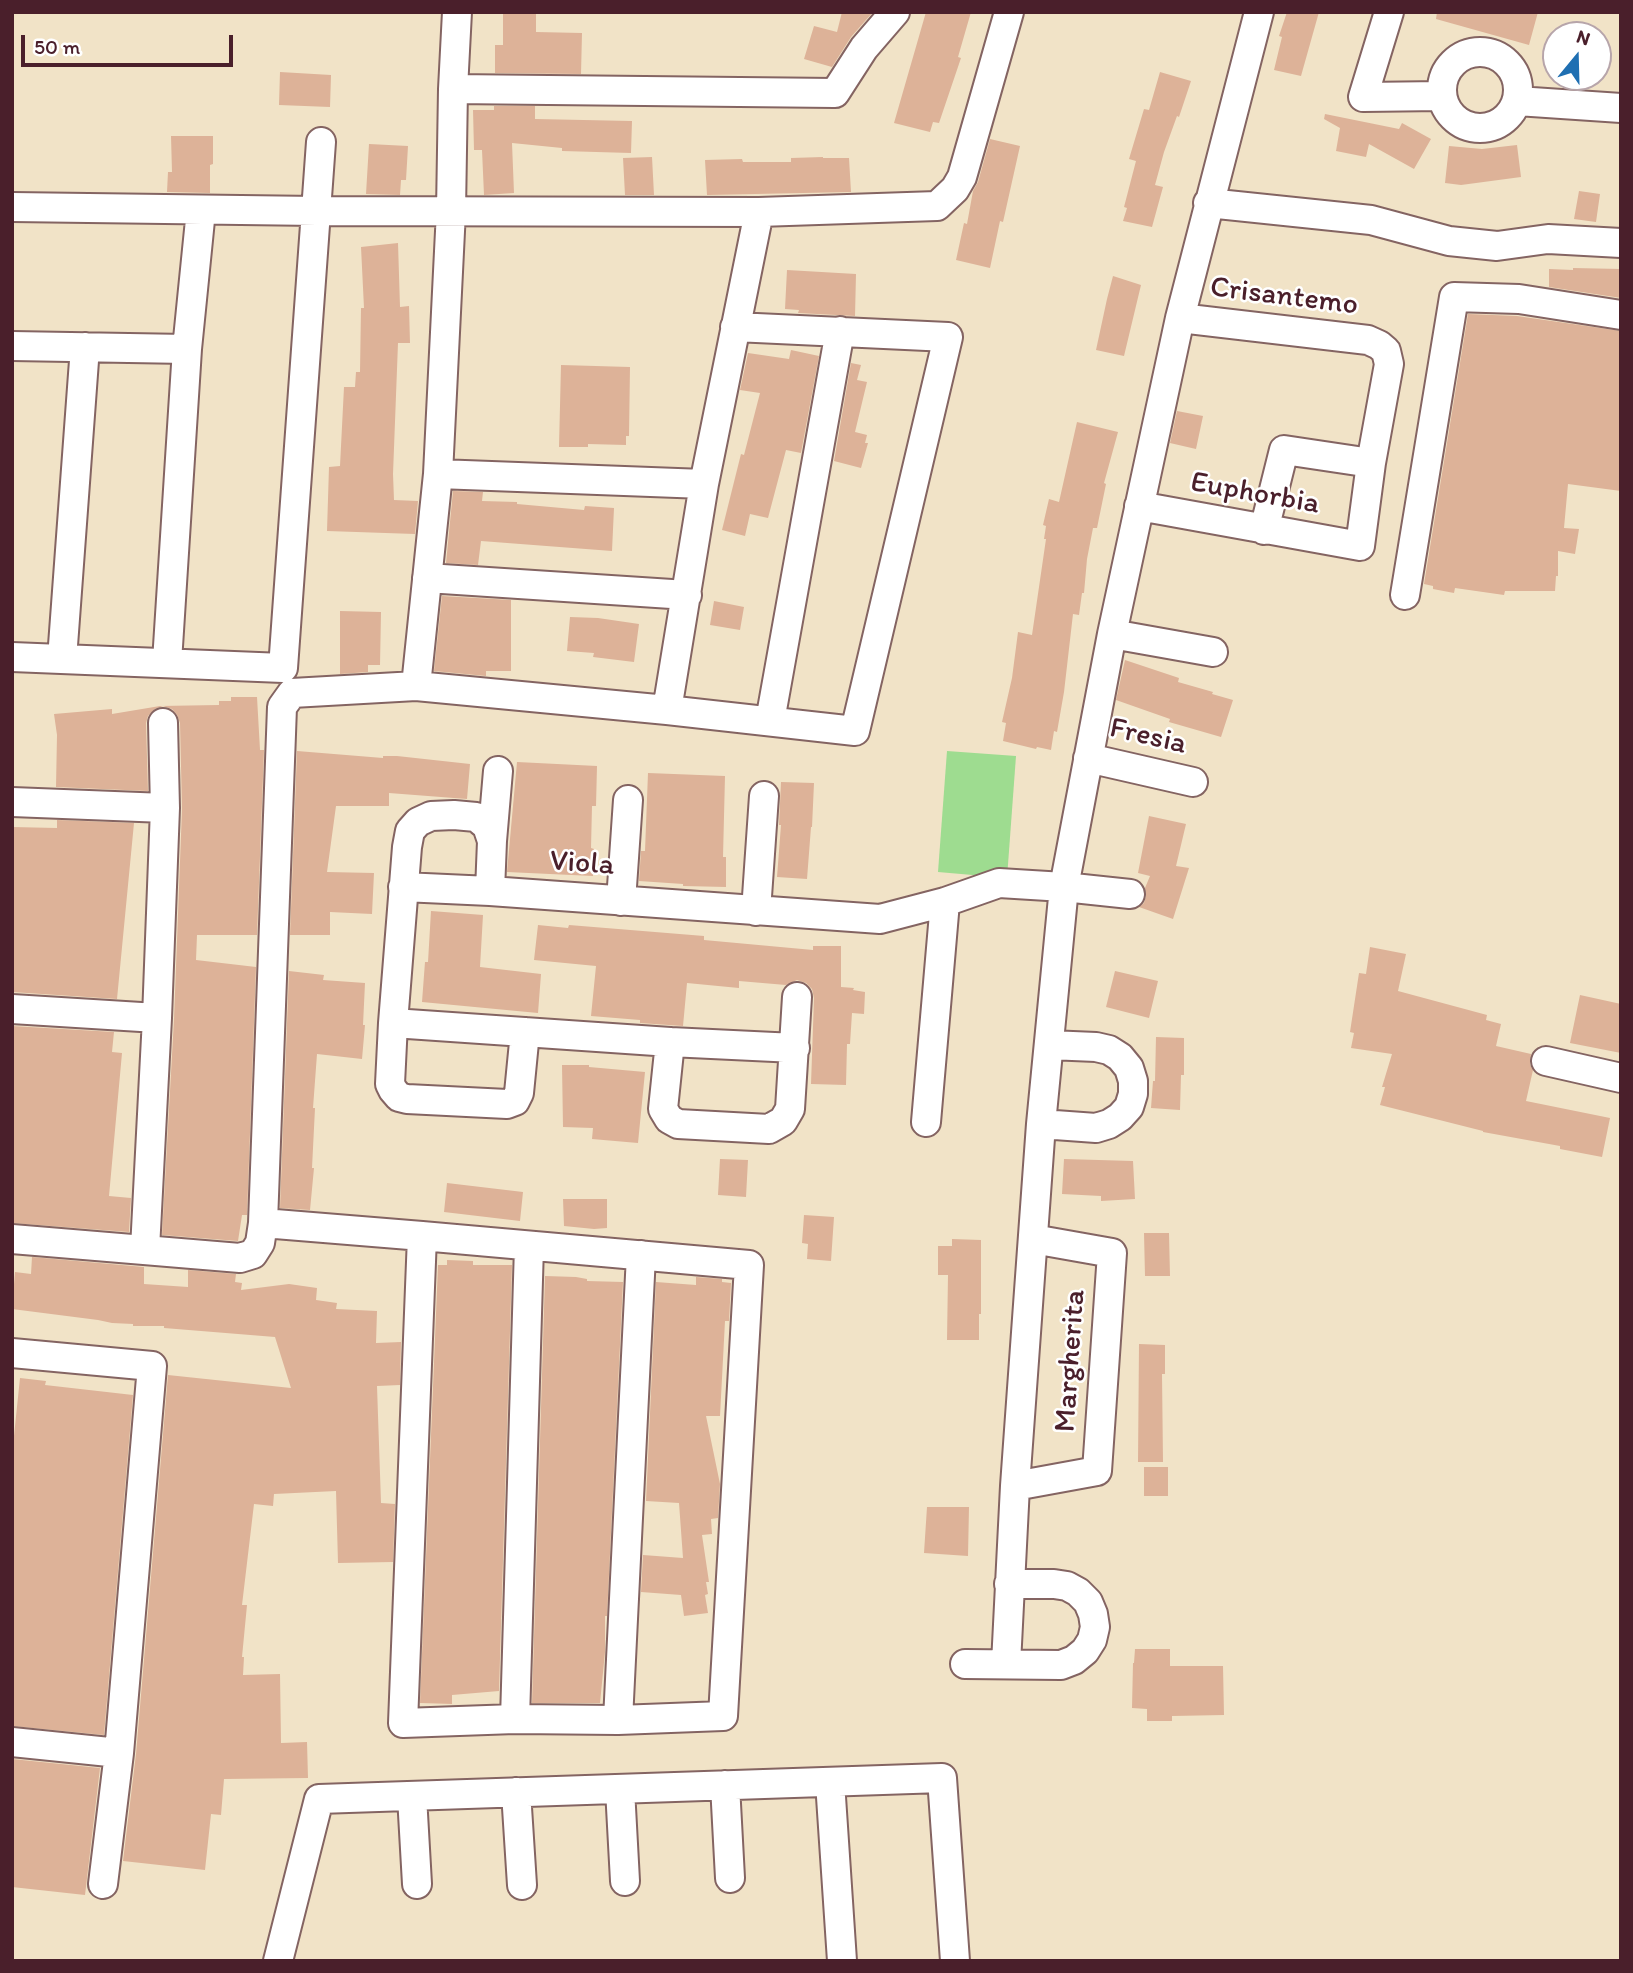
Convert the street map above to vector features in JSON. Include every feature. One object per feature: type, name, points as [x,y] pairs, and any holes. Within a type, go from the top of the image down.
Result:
[{"type":"street","points":[[416,686],[438,474],[451,211],[457,12]]},
{"type":"street","points":[[453,89],[835,93],[863,48],[895,12]]},
{"type":"street","points":[[12,207],[759,212],[937,206],[955,190],[962,177],[1009,12]]},
{"type":"street","points":[[1006,1664],[1015,1486],[1041,1124],[1064,887],[1112,634],[1180,318],[1259,12]]},
{"type":"street","points":[[1389,12],[1363,97],[1441,96]]},
{"type":"street","points":[[1478,51],[1502,58],[1517,80],[1517,101],[1509,115],[1488,127],[1475,128],[1463,124],[1445,108],[1441,96],[1441,83],[1454,61],[1465,54],[1478,51]]},
{"type":"street","points":[[1517,101],[1621,108]]},
{"type":"street","points":[[12,657],[283,668],[321,142]]},
{"type":"street","points":[[1208,203],[1371,220],[1449,241],[1497,246],[1549,239],[1621,243]]},
{"type":"street","points":[[167,662],[187,349],[201,210]]},
{"type":"street","points":[[667,710],[704,484],[759,212]]},
{"type":"street","points":[[1405,595],[1454,297],[1519,299],[1621,315]]},
{"type":"street","name":"Crisantemo","points":[[1180,318],[1368,340],[1379,345],[1386,351],[1389,364],[1371,463]]},
{"type":"street","points":[[12,1239],[240,1258],[253,1254],[260,1243],[263,1223],[282,707],[292,693],[416,686],[855,731],[948,337],[735,327]]},
{"type":"street","points":[[769,721],[840,331]]},
{"type":"street","points":[[12,346],[187,349]]},
{"type":"street","points":[[62,659],[85,347]]},
{"type":"street","points":[[1264,530],[1284,450],[1371,463]]},
{"type":"street","name":"Euphorbia","points":[[1139,506],[1360,546],[1371,463]]},
{"type":"street","points":[[438,474],[704,484]]},
{"type":"street","points":[[427,578],[687,595]]},
{"type":"street","points":[[1112,634],[1213,652]]},
{"type":"street","points":[[145,1249],[165,808],[163,723]]},
{"type":"street","name":"Fresia","points":[[1087,758],[1193,782]]},
{"type":"street","points":[[490,891],[498,771]]},
{"type":"street","points":[[756,911],[764,796]]},
{"type":"street","points":[[621,901],[628,800]]},
{"type":"street","points":[[12,802],[165,808]]},
{"type":"street","points":[[492,841],[486,826],[476,817],[431,816],[418,822],[410,831],[403,887],[390,1084],[399,1097],[407,1099],[507,1104],[515,1101],[519,1093],[525,1031]]},
{"type":"street","name":"Viola","points":[[403,887],[880,919],[945,902],[999,883],[1130,894]]},
{"type":"street","points":[[926,1122],[945,902]]},
{"type":"street","points":[[670,1042],[663,1109],[670,1119],[678,1124],[769,1129],[782,1121],[790,1109],[797,998]]},
{"type":"street","points":[[12,1009],[157,1018]]},
{"type":"street","points":[[393,1023],[794,1048]]},
{"type":"street","points":[[1041,1124],[1096,1128],[1109,1124],[1129,1107],[1133,1094],[1129,1068],[1109,1050],[1049,1045]]},
{"type":"street","points":[[1546,1061],[1621,1078]]},
{"type":"street","points":[[263,1223],[422,1236],[749,1265],[723,1716],[403,1723],[422,1236]]},
{"type":"street","name":"Margherita","points":[[1015,1486],[1097,1471],[1112,1253],[1033,1239]]},
{"type":"street","points":[[515,1719],[529,1246]]},
{"type":"street","points":[[618,1720],[640,1255]]},
{"type":"street","points":[[12,1353],[152,1366],[119,1753],[103,1884]]},
{"type":"street","points":[[965,1664],[1061,1665],[1074,1660],[1085,1651],[1094,1627],[1093,1614],[1078,1592],[1067,1586],[1054,1584],[1009,1584]]},
{"type":"street","points":[[12,1742],[119,1753]]},
{"type":"street","points":[[278,1961],[319,1799],[942,1778],[955,1961]]},
{"type":"street","points":[[830,1782],[842,1961]]},
{"type":"street","points":[[725,1785],[730,1878]]},
{"type":"street","points":[[620,1789],[625,1881]]},
{"type":"street","points":[[516,1792],[522,1885]]},
{"type":"street","points":[[412,1796],[417,1884]]},
{"type":"green space","points":[[947,751],[1016,756],[1007,878],[938,872]]},
{"type":"building","points":[[503,12],[536,12],[536,32],[582,33],[581,74],[495,73],[495,45],[503,45]]},
{"type":"building","points":[[842,12],[873,12],[851,37],[832,67],[804,59],[814,26],[837,32]]},
{"type":"building","points":[[926,12],[971,12],[958,57],[961,58],[939,123],[933,122],[930,132],[894,123]]},
{"type":"building","points":[[1287,12],[1319,12],[1301,76],[1274,70],[1282,37],[1279,36]]},
{"type":"building","points":[[1437,12],[1538,12],[1529,45],[1436,19]]},
{"type":"building","points":[[280,72],[331,75],[330,107],[279,105]]},
{"type":"building","points":[[1160,72],[1191,81],[1164,152],[1155,185],[1163,187],[1152,227],[1123,221],[1136,161],[1129,159],[1144,109],[1149,110]]},
{"type":"building","points":[[494,106],[535,106],[535,119],[632,121],[631,153],[562,151],[562,148],[512,143],[514,193],[484,195],[482,150],[474,150],[473,110],[494,110]]},
{"type":"building","points":[[1325,114],[1399,129],[1402,123],[1431,139],[1414,169],[1369,144],[1366,157],[1336,151],[1340,128],[1324,119]]},
{"type":"building","points":[[171,136],[213,136],[210,193],[167,192],[168,172],[172,172]]},
{"type":"building","points":[[990,139],[1020,146],[990,268],[956,260],[964,223],[967,224],[973,191]]},
{"type":"building","points":[[369,144],[408,146],[406,180],[401,180],[400,195],[366,194]]},
{"type":"building","points":[[1517,145],[1521,177],[1461,185],[1445,183],[1449,146],[1482,149]]},
{"type":"building","points":[[652,157],[654,195],[625,195],[623,158]]},
{"type":"building","points":[[791,158],[849,158],[851,192],[707,195],[705,160],[791,162]]},
{"type":"building","points":[[1579,191],[1600,194],[1596,222],[1574,219]]},
{"type":"building","points":[[398,243],[400,307],[409,306],[410,343],[398,343],[394,500],[418,501],[415,534],[327,531],[329,467],[340,466],[344,387],[355,387],[356,372],[360,372],[361,308],[364,308],[361,247]]},
{"type":"building","points":[[1549,269],[1621,269],[1621,298],[1549,287]]},
{"type":"building","points":[[787,270],[856,274],[855,316],[798,313],[799,310],[785,309]]},
{"type":"building","points":[[1113,276],[1141,285],[1124,356],[1096,350]]},
{"type":"building","points":[[1468,314],[1517,316],[1621,331],[1621,491],[1568,484],[1564,528],[1579,529],[1575,554],[1558,551],[1555,591],[1505,591],[1504,595],[1455,588],[1454,593],[1433,589],[1433,586],[1424,584]]},
{"type":"building","points":[[791,350],[819,356],[801,453],[786,450],[768,518],[750,514],[745,536],[722,530],[760,393],[740,390],[748,353],[789,359]]},
{"type":"building","points":[[851,363],[861,365],[857,380],[867,382],[855,432],[867,435],[865,443],[868,443],[861,468],[834,461]]},
{"type":"building","points":[[561,365],[630,367],[629,436],[626,436],[626,445],[588,444],[588,447],[559,447]]},
{"type":"building","points":[[1177,411],[1203,416],[1196,449],[1170,443]]},
{"type":"building","points":[[1077,422],[1118,432],[1104,483],[1106,484],[1097,528],[1093,528],[1079,615],[1073,614],[1057,732],[1054,731],[1051,750],[1036,749],[1003,741],[1006,723],[1002,722],[1012,678],[1018,632],[1032,635],[1046,539],[1046,526],[1043,525],[1049,499],[1059,502]]},
{"type":"building","points":[[453,491],[483,492],[482,501],[584,510],[585,506],[614,508],[612,551],[481,541],[478,565],[446,563]]},
{"type":"building","points":[[442,596],[511,600],[511,671],[486,671],[486,676],[434,671]]},
{"type":"building","points":[[714,601],[744,607],[740,630],[710,625]]},
{"type":"building","points":[[340,611],[381,612],[380,665],[368,665],[368,672],[340,674]]},
{"type":"building","points":[[570,617],[639,624],[634,662],[593,657],[594,653],[567,651]]},
{"type":"building","points":[[1125,660],[1179,678],[1178,682],[1233,700],[1221,737],[1169,722],[1170,719],[1116,700]]},
{"type":"building","points":[[231,697],[257,697],[260,750],[264,750],[257,935],[197,935],[196,960],[256,967],[247,1215],[242,1215],[238,1241],[162,1235],[182,809],[180,723],[172,709],[163,706],[148,716],[148,791],[56,787],[57,735],[54,714],[112,709],[112,714],[160,706],[219,705],[219,701],[231,701]]},
{"type":"building","points":[[297,751],[383,758],[397,756],[470,764],[467,799],[389,793],[389,806],[336,806],[327,872],[374,873],[372,914],[330,912],[330,935],[290,935]]},
{"type":"building","points":[[517,762],[597,766],[596,806],[592,806],[593,876],[507,872]]},
{"type":"building","points":[[648,773],[725,776],[723,857],[726,857],[726,887],[639,881],[641,851],[645,851]]},
{"type":"building","points":[[781,782],[814,783],[807,879],[777,877]]},
{"type":"building","points":[[1149,816],[1186,824],[1176,866],[1189,868],[1173,919],[1139,907],[1144,903],[1145,888],[1150,876],[1138,873]]},
{"type":"building","points":[[57,820],[134,823],[117,999],[12,992],[12,827],[57,828]]},
{"type":"building","points":[[431,911],[483,915],[480,967],[541,974],[538,1013],[422,1002]]},
{"type":"building","points":[[538,925],[704,936],[704,940],[813,950],[813,946],[841,946],[841,987],[865,992],[864,1014],[852,1013],[850,1044],[847,1044],[846,1085],[811,1084],[814,998],[812,989],[806,983],[797,980],[786,985],[739,981],[739,988],[687,983],[683,1026],[591,1016],[596,966],[534,960]]},
{"type":"building","points":[[1370,947],[1406,954],[1398,991],[1487,1015],[1486,1020],[1501,1024],[1496,1046],[1531,1054],[1530,1065],[1533,1070],[1526,1101],[1610,1118],[1602,1157],[1560,1149],[1560,1146],[1483,1132],[1380,1105],[1385,1087],[1382,1087],[1392,1054],[1351,1048],[1354,1033],[1350,1032],[1359,973],[1366,974]]},
{"type":"building","points":[[289,971],[324,975],[323,980],[365,983],[362,1059],[317,1054],[313,1108],[314,1168],[310,1210],[280,1208]]},
{"type":"building","points":[[1115,971],[1158,981],[1149,1018],[1106,1007]]},
{"type":"building","points":[[1580,995],[1621,1004],[1621,1053],[1570,1043]]},
{"type":"building","points":[[12,1026],[114,1032],[112,1052],[122,1053],[109,1196],[131,1198],[129,1232],[12,1223]]},
{"type":"building","points":[[1156,1037],[1184,1038],[1180,1110],[1151,1108]]},
{"type":"building","points":[[562,1065],[589,1065],[645,1072],[638,1143],[592,1139],[593,1128],[563,1127]]},
{"type":"building","points":[[720,1159],[748,1160],[746,1197],[718,1195]]},
{"type":"building","points":[[1064,1159],[1133,1161],[1135,1199],[1101,1201],[1101,1196],[1062,1194]]},
{"type":"building","points":[[447,1183],[523,1192],[520,1221],[444,1212]]},
{"type":"building","points":[[563,1199],[607,1199],[607,1228],[564,1226]]},
{"type":"building","points":[[804,1215],[834,1217],[831,1261],[807,1259],[808,1244],[802,1243]]},
{"type":"building","points":[[1144,1233],[1169,1233],[1170,1276],[1145,1276]]},
{"type":"building","points":[[952,1239],[981,1240],[979,1340],[947,1340],[948,1275],[938,1275],[938,1246],[952,1246]]},
{"type":"building","points":[[32,1257],[144,1267],[144,1284],[188,1287],[188,1270],[236,1274],[235,1282],[242,1283],[241,1290],[289,1284],[317,1288],[316,1300],[337,1303],[336,1309],[377,1311],[376,1343],[401,1342],[400,1385],[377,1386],[381,1503],[395,1504],[393,1562],[338,1563],[336,1491],[274,1494],[273,1506],[254,1504],[242,1605],[247,1605],[243,1675],[280,1674],[281,1743],[307,1742],[308,1778],[224,1779],[221,1815],[211,1814],[205,1870],[123,1861],[136,1754],[168,1375],[291,1388],[275,1337],[164,1326],[133,1326],[12,1309],[15,1272],[31,1274]]},
{"type":"building","points":[[447,1260],[473,1261],[473,1265],[512,1265],[499,1691],[452,1695],[452,1704],[420,1703],[438,1265],[447,1265]]},
{"type":"building","points":[[545,1276],[623,1282],[607,1616],[600,1703],[532,1703]]},
{"type":"building","points":[[696,1277],[722,1279],[722,1282],[731,1283],[729,1321],[725,1321],[720,1416],[706,1416],[720,1484],[718,1518],[711,1519],[712,1534],[702,1535],[709,1582],[706,1582],[708,1594],[705,1595],[708,1613],[684,1616],[681,1595],[641,1592],[643,1555],[683,1558],[679,1503],[646,1501],[656,1282],[696,1285]]},
{"type":"building","points":[[1139,1344],[1165,1345],[1165,1374],[1162,1374],[1163,1462],[1138,1462]]},
{"type":"building","points":[[20,1378],[46,1381],[45,1385],[133,1395],[104,1735],[12,1726],[12,1455]]},
{"type":"building","points":[[1144,1467],[1168,1467],[1168,1496],[1144,1496]]},
{"type":"building","points":[[927,1507],[969,1507],[968,1556],[924,1553]]},
{"type":"building","points":[[1135,1649],[1170,1649],[1170,1666],[1223,1666],[1224,1715],[1172,1716],[1172,1721],[1147,1721],[1147,1709],[1132,1708]]},
{"type":"building","points":[[12,1759],[100,1768],[85,1895],[12,1887]]}]
